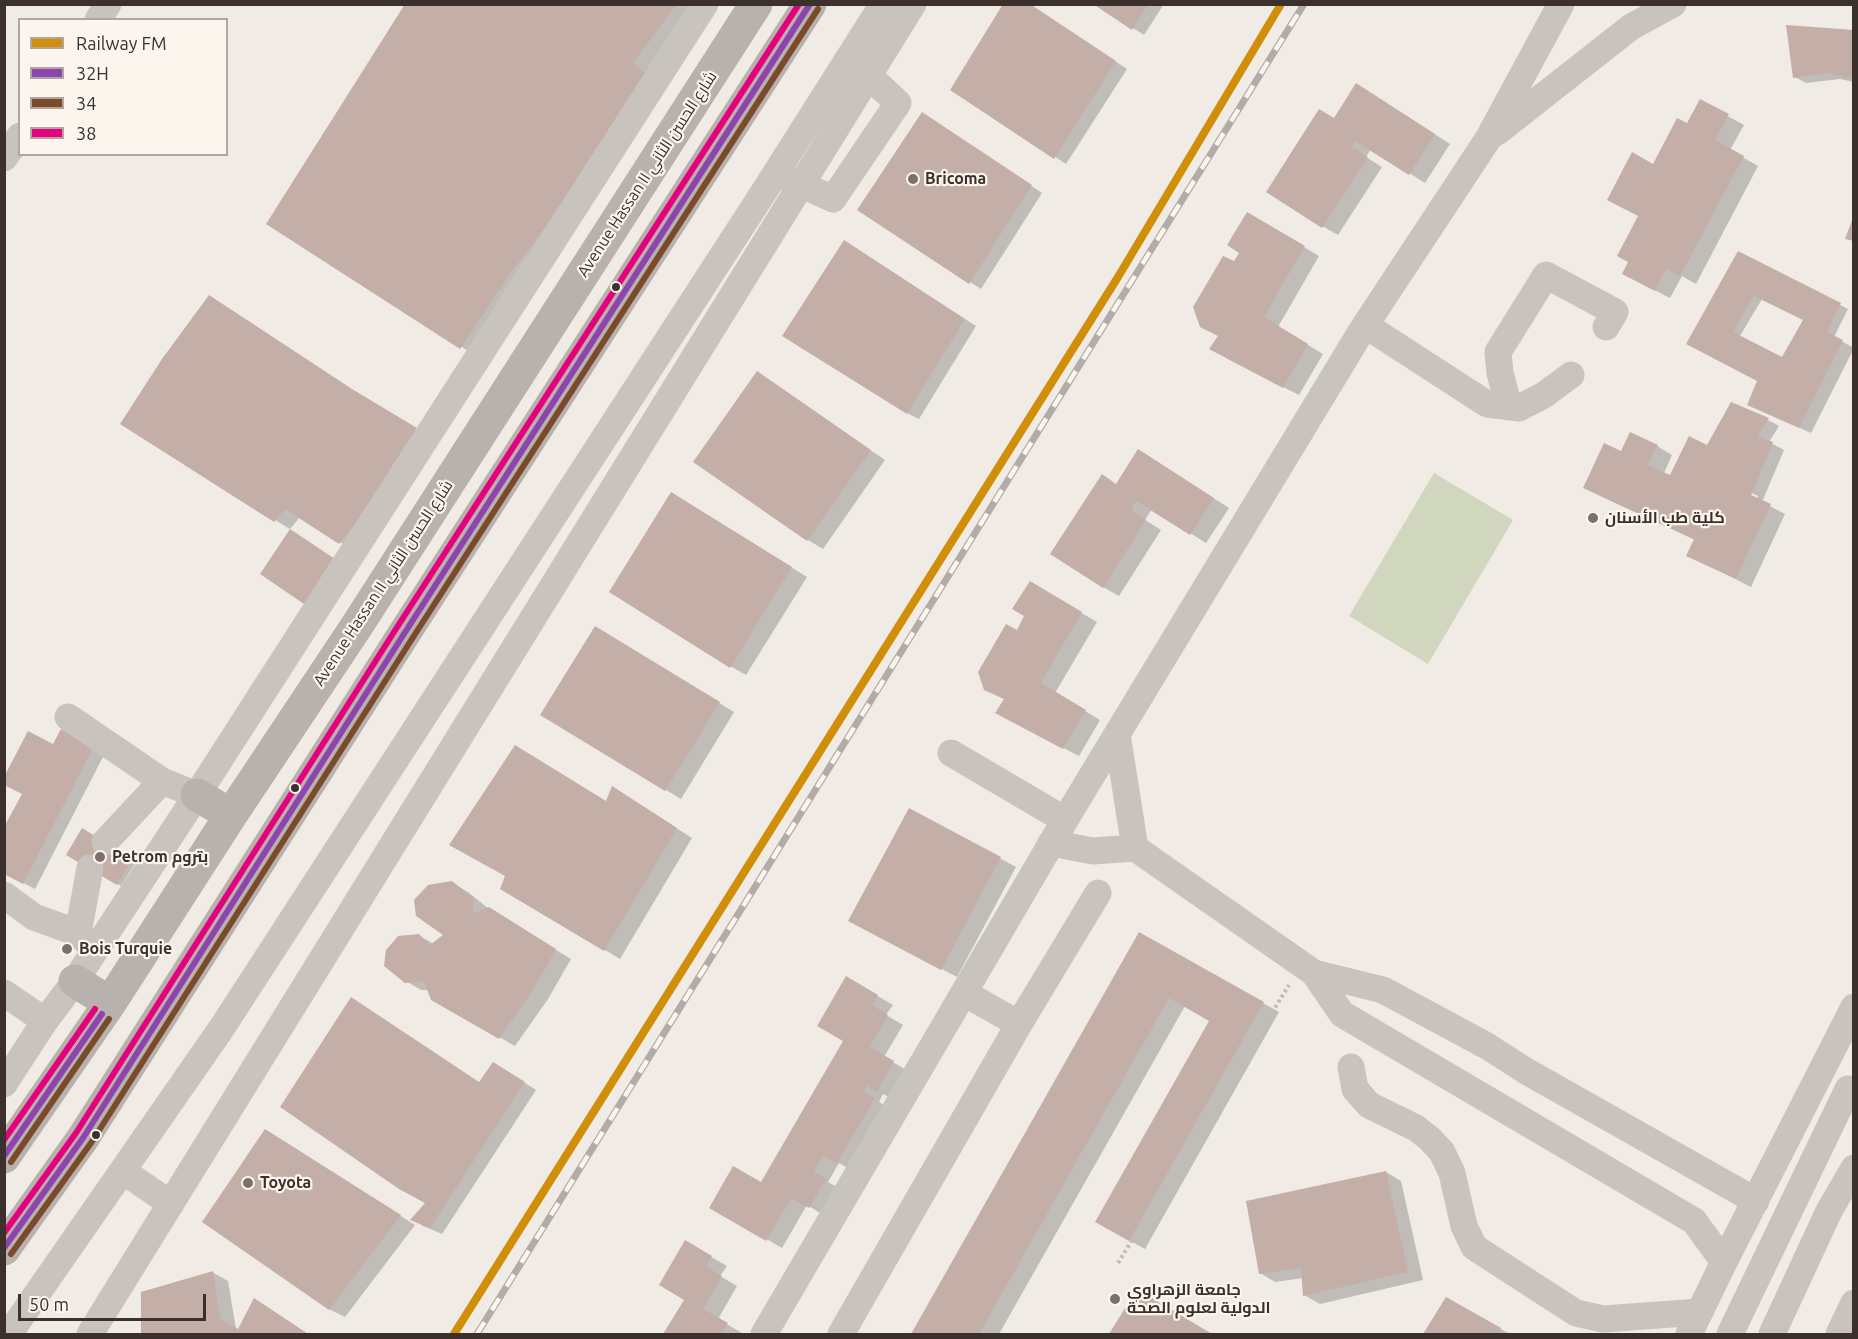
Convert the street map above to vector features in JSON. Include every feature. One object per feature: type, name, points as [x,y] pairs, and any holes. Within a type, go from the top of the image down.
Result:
[{"type":"main road","name":"Avenue Hassan II شارع الحسن الثاني","points":[[7,1147],[110,1003],[756,4]]},
{"type":"main road","points":[[4,1249],[83,1138],[402,637],[810,4]]},
{"type":"main road","points":[[197,795],[231,815]]},
{"type":"main road","points":[[75,981],[110,1003]]},
{"type":"street","points":[[99,18],[108,4]]},
{"type":"street","points":[[87,942],[197,795],[705,4]]},
{"type":"street","points":[[9,1335],[246,990],[883,4]]},
{"type":"street","points":[[90,1335],[914,4]]},
{"type":"street","points":[[764,1335],[1117,734],[1365,325],[1488,140],[1561,4]]},
{"type":"street","points":[[1488,140],[1631,27],[1673,4]]},
{"type":"street","points":[[776,172],[832,199],[898,103],[849,57]]},
{"type":"street","points":[[4,158],[18,139]]},
{"type":"street","points":[[1509,407],[1500,373],[1498,352],[1546,275],[1615,312],[1606,327]]},
{"type":"street","points":[[1365,325],[1487,404],[1519,408],[1545,395],[1571,375]]},
{"type":"street","points":[[68,717],[162,781],[197,795]]},
{"type":"street","points":[[1117,734],[1135,848]]},
{"type":"street","points":[[951,753],[1065,820]]},
{"type":"street","points":[[105,842],[162,781]]},
{"type":"street","points":[[1051,843],[1093,851],[1135,848],[1307,969],[1342,1014],[1694,1221],[1724,1262]]},
{"type":"street","points":[[4,1084],[45,1021],[75,981],[87,942],[90,868]]},
{"type":"street","points":[[841,1335],[1019,1024],[1098,893]]},
{"type":"street","points":[[4,895],[34,917],[87,942]]},
{"type":"street","points":[[1307,969],[1383,990],[1487,1046],[1526,1071],[1756,1201]]},
{"type":"street","points":[[4,993],[45,1021]]},
{"type":"street","points":[[964,993],[1019,1024]]},
{"type":"street","points":[[1351,1067],[1355,1089],[1369,1105],[1416,1128],[1442,1152],[1452,1173],[1464,1226],[1474,1247],[1576,1313],[1603,1319],[1695,1323],[1854,1007]]},
{"type":"street","points":[[1730,1335],[1824,1139],[1851,1091],[1823,1067]]},
{"type":"street","points":[[1772,1335],[1829,1211],[1854,1168],[1824,1139]]},
{"type":"street","points":[[123,1171],[171,1204]]},
{"type":"street","points":[[1839,1335],[1854,1303]]},
{"type":"path","points":[[1118,1263],[1307,969]]},
{"type":"green space","points":[[1434,473],[1513,520],[1428,664],[1349,616]]},
{"type":"building","points":[[405,4],[677,4],[633,63],[646,74],[563,205],[512,271],[460,349],[266,224]]},
{"type":"building","points":[[1003,4],[1030,4],[1116,61],[1054,159],[950,90]]},
{"type":"building","points":[[1093,4],[1148,4],[1132,30]]},
{"type":"building","points":[[1786,25],[1854,30],[1854,80],[1828,73],[1793,78]]},
{"type":"building","points":[[1356,83],[1435,134],[1409,175],[1355,141],[1352,147],[1368,157],[1322,228],[1266,192],[1319,109],[1334,118]]},
{"type":"building","points":[[1700,99],[1729,114],[1715,140],[1744,156],[1680,276],[1666,269],[1655,291],[1622,274],[1628,262],[1617,256],[1638,216],[1607,200],[1632,152],[1653,164],[1677,118],[1687,123]]},
{"type":"building","points":[[922,112],[1032,185],[969,284],[857,210]]},
{"type":"building","points":[[1247,212],[1305,246],[1264,317],[1308,344],[1283,388],[1209,349],[1218,336],[1200,327],[1193,307],[1223,256],[1234,261],[1239,253],[1227,245]]},
{"type":"building","points":[[1854,218],[1854,241],[1845,239]]},
{"type":"building","points":[[844,240],[965,319],[907,414],[782,336]]},
{"type":"building","points":[[1738,251],[1841,303],[1827,332],[1843,340],[1799,428],[1747,405],[1757,381],[1686,344]],"holes":[[[1754,296],[1803,320],[1782,357],[1733,332]]]},
{"type":"building","points":[[209,295],[352,389],[417,428],[376,497],[339,544],[285,509],[274,522],[120,424],[162,359]]},
{"type":"building","points":[[757,371],[871,450],[807,541],[693,462]]},
{"type":"building","points":[[1731,402],[1769,418],[1758,436],[1773,442],[1751,495],[1771,504],[1736,579],[1686,556],[1694,539],[1583,488],[1604,443],[1621,451],[1630,432],[1658,445],[1648,465],[1670,475],[1689,436],[1707,445]]},
{"type":"building","points":[[1138,449],[1214,498],[1190,535],[1136,501],[1131,510],[1146,520],[1103,588],[1050,554],[1102,474],[1116,484]]},
{"type":"building","points":[[671,492],[792,567],[730,668],[609,592]]},
{"type":"building","points":[[290,529],[338,561],[307,606],[260,574]]},
{"type":"building","points":[[1030,581],[1082,612],[1041,683],[1086,710],[1063,749],[995,713],[1004,699],[984,690],[978,672],[1006,624],[1017,630],[1024,616],[1012,609]]},
{"type":"building","points":[[595,626],[720,702],[665,791],[540,715]]},
{"type":"building","points":[[61,729],[94,746],[23,884],[4,874],[4,827],[22,794],[4,785],[4,777],[28,731],[53,744]]},
{"type":"building","points":[[515,745],[606,801],[612,786],[677,828],[604,951],[500,889],[505,876],[449,845]]},
{"type":"building","points":[[909,808],[1001,857],[941,970],[848,921]]},
{"type":"building","name":"Petrom بتروم","points":[[82,828],[133,859],[117,885],[66,855]]},
{"type":"building","points":[[452,881],[473,898],[473,913],[489,907],[556,949],[533,990],[499,1039],[431,1000],[424,981],[405,983],[384,966],[386,950],[398,936],[419,934],[430,945],[443,935],[416,916],[414,900],[428,885]]},
{"type":"building","points":[[1139,932],[1264,1002],[1129,1241],[1095,1222],[1209,1021],[1169,998],[979,1334],[911,1334]]},
{"type":"building","points":[[846,976],[878,995],[872,1005],[888,1015],[870,1047],[894,1061],[877,1092],[867,1086],[864,1092],[875,1098],[837,1163],[823,1156],[814,1172],[826,1179],[809,1208],[791,1198],[766,1241],[709,1208],[733,1166],[761,1182],[843,1041],[817,1026]]},
{"type":"building","points":[[351,997],[479,1082],[493,1062],[525,1082],[430,1228],[410,1220],[425,1203],[399,1189],[280,1107]]},
{"type":"building","points":[[265,1129],[401,1215],[329,1310],[202,1222]]},
{"type":"building","points":[[1386,1171],[1408,1272],[1303,1296],[1301,1268],[1259,1274],[1246,1201]]},
{"type":"building","points":[[685,1240],[712,1256],[706,1266],[722,1276],[703,1309],[728,1323],[721,1334],[663,1334],[684,1300],[659,1285]]},
{"type":"building","points":[[213,1271],[220,1319],[238,1329],[254,1298],[308,1334],[141,1333],[141,1292]]},
{"type":"building","points":[[1137,1289],[1212,1334],[1109,1334]]},
{"type":"building","points":[[1446,1297],[1501,1328],[1498,1334],[1423,1334]]},
{"type":"railway","points":[[477,1334],[1304,4]]},
{"type":"rail line","name":"FM","points":[[454,1334],[1118,277],[1281,4]]},
{"type":"transit line","name":"38","points":[[4,1233],[76,1133],[394,632],[799,4]]},
{"type":"transit line","name":"32H","points":[[4,1248],[83,1138],[402,637],[810,4]]},
{"type":"transit line","name":"34","points":[[11,1254],[91,1143],[410,642],[818,9]]},
{"type":"transit line","name":"38","points":[[4,1140],[95,1009]]},
{"type":"transit line","name":"32H","points":[[4,1156],[102,1014]]},
{"type":"transit line","name":"34","points":[[11,1162],[109,1019]]},
{"type":"place","name":"Bricoma","points":[[913,179]]},
{"type":"place","name":"كلية طب الأسنان","points":[[1593,518]]},
{"type":"place","name":"Petrom بتروم","points":[[100,857]]},
{"type":"place","name":"Bois Turquie","points":[[67,949]]},
{"type":"place","name":"Toyota","points":[[248,1183]]},
{"type":"place","name":"جامعة الزهراوي الدولية لعلوم الصحة","points":[[1115,1299]]}]
